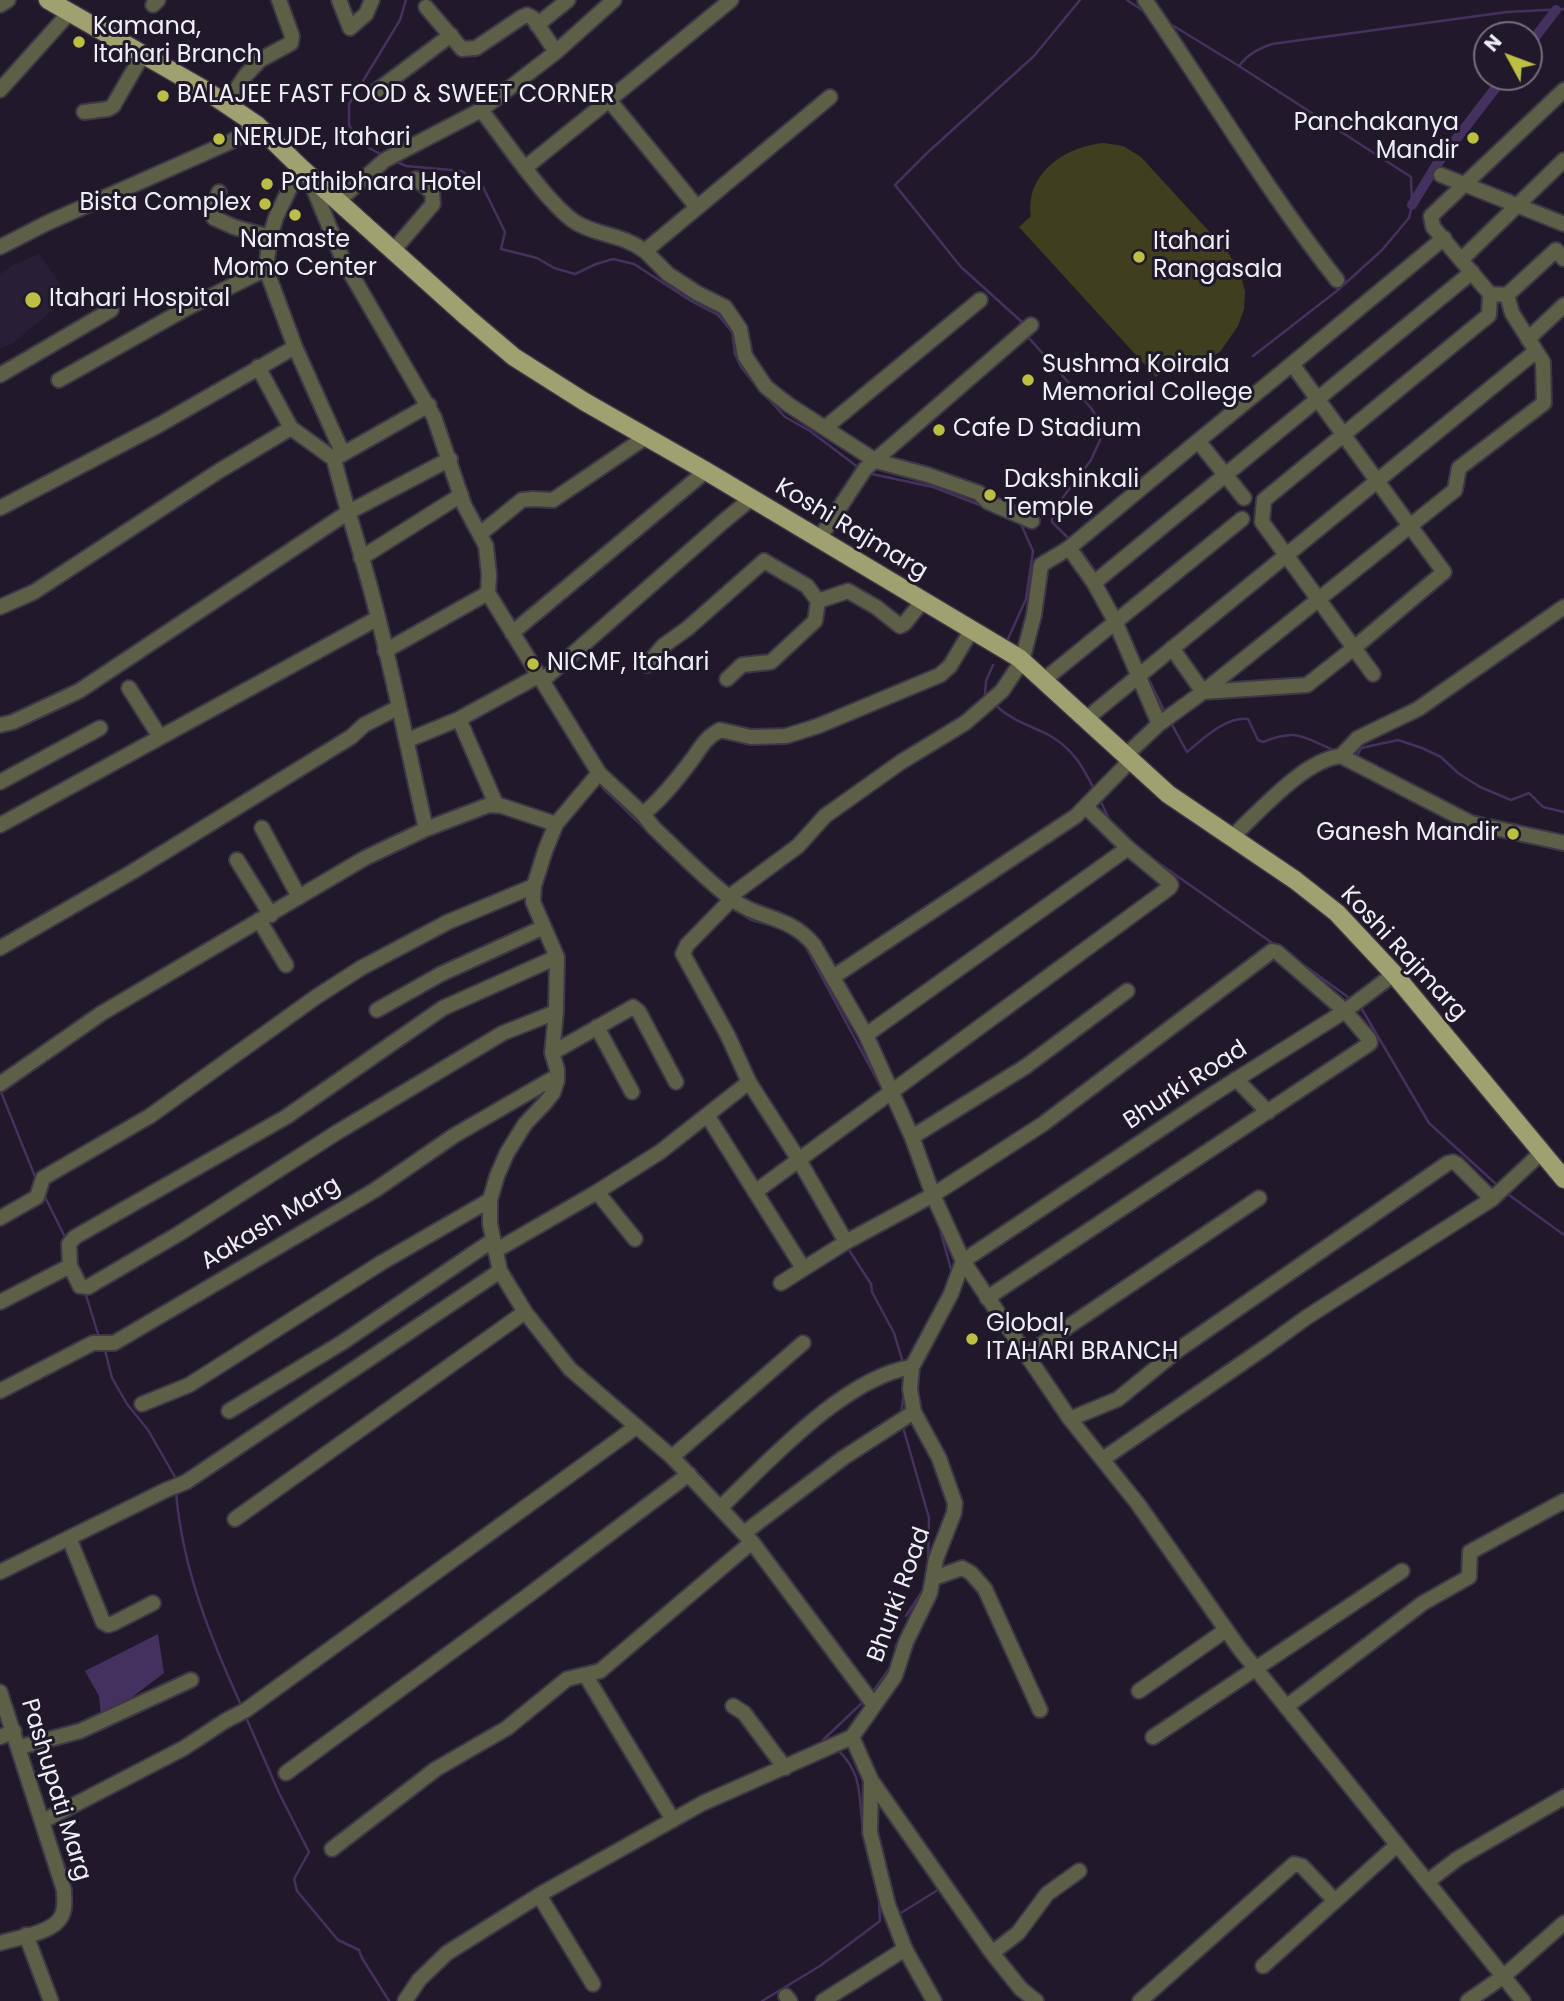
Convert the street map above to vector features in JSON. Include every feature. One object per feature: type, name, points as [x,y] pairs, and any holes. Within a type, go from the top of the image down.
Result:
[{"type":"main road","name":"Koshi Rajmarg","points":[[48,0],[227,103],[257,125],[304,171],[514,357],[1021,660],[1168,794],[1295,880],[1336,914],[1394,974],[1564,1179]]},
{"type":"street","points":[[0,5],[8,0]]},
{"type":"street","points":[[227,103],[260,60],[288,46],[292,40],[279,0]]},
{"type":"street","points":[[339,0],[349,28],[366,14],[372,0]]},
{"type":"street","points":[[537,25],[568,0]]},
{"type":"street","points":[[338,201],[390,157],[481,110],[556,52],[614,0]]},
{"type":"street","points":[[526,167],[731,0]]},
{"type":"street","points":[[1147,1],[1315,253],[1337,280]]},
{"type":"street","points":[[428,3],[461,49],[476,48],[527,15],[533,18],[556,52]]},
{"type":"street","points":[[0,90],[70,12]]},
{"type":"street","points":[[375,92],[450,36]]},
{"type":"street","points":[[83,112],[113,106],[143,54]]},
{"type":"street","points":[[1489,315],[1490,294],[1433,227],[1431,216],[1564,90]]},
{"type":"street","points":[[645,251],[830,97]]},
{"type":"street","points":[[609,100],[696,206]]},
{"type":"street","points":[[481,110],[551,199],[571,219],[584,228],[631,241],[668,274],[725,307],[740,329],[745,356],[766,387],[789,405],[826,427],[866,469],[928,475],[979,493],[988,502],[1032,522]]},
{"type":"street","points":[[0,247],[47,223],[232,141],[257,125]]},
{"type":"street","points":[[1461,260],[1564,160]]},
{"type":"street","points":[[304,171],[276,217],[266,268],[339,456],[347,513],[408,740],[426,829]]},
{"type":"street","points":[[304,171],[343,260],[429,405],[461,495],[486,546],[488,593],[599,774],[731,898],[753,912],[792,924],[804,933],[866,1035],[963,1261],[987,1298],[1070,1419],[1138,1504],[1256,1670],[1524,2001]]},
{"type":"street","points":[[1441,175],[1564,224]]},
{"type":"street","points":[[393,251],[433,204],[432,192],[416,179]]},
{"type":"street","points":[[219,192],[214,204],[214,218],[270,237]]},
{"type":"street","points":[[846,1242],[799,1160],[749,1082],[728,1036],[683,954],[687,944],[731,898],[798,846],[825,816],[901,762],[965,723],[1002,691],[1021,660],[1034,615],[1041,565],[1075,543],[1444,238]]},
{"type":"street","points":[[1490,294],[1507,295],[1556,250],[1564,259]]},
{"type":"street","points":[[59,380],[142,332],[266,268]]},
{"type":"street","points":[[1100,578],[1472,272]]},
{"type":"street","points":[[833,977],[898,936],[1088,806],[1127,758],[1165,719],[1455,490],[1460,468],[1544,403],[1543,362],[1512,313],[1507,295]]},
{"type":"street","points":[[826,427],[980,300]]},
{"type":"street","points":[[1086,719],[1377,481],[1532,345],[1564,305]]},
{"type":"street","points":[[0,375],[111,310]]},
{"type":"street","points":[[1244,498],[1264,500],[1489,315],[1512,313]]},
{"type":"street","points":[[820,538],[866,469],[1031,326]]},
{"type":"street","points":[[0,508],[136,437],[295,347]]},
{"type":"street","points":[[1203,691],[1307,685],[1444,572],[1292,364]]},
{"type":"street","points":[[258,368],[291,428],[339,456]]},
{"type":"street","points":[[339,456],[429,405]]},
{"type":"street","points":[[0,607],[34,592],[229,465],[291,428]]},
{"type":"street","points":[[480,534],[522,500],[553,500],[646,437]]},
{"type":"street","points":[[1044,680],[1242,519],[1244,498],[1198,441]]},
{"type":"street","points":[[0,724],[13,722],[79,691],[347,513],[450,459]]},
{"type":"street","points":[[512,633],[706,471]]},
{"type":"street","points":[[361,558],[461,495]]},
{"type":"street","points":[[408,740],[459,719],[540,679],[752,498]]},
{"type":"street","points":[[1264,500],[1262,522],[1373,674]]},
{"type":"street","points":[[1242,519],[1262,522]]},
{"type":"street","points":[[1075,543],[1100,578],[1165,719]]},
{"type":"street","points":[[647,665],[663,646],[688,628],[764,561],[807,586],[818,601],[815,621],[771,662],[743,665],[727,679]]},
{"type":"street","points":[[818,601],[848,591],[902,626],[922,602]]},
{"type":"street","points":[[385,651],[488,593]]},
{"type":"street","points":[[1232,837],[1311,765],[1343,753],[1358,738],[1418,709],[1564,607]]},
{"type":"street","points":[[0,825],[377,618]]},
{"type":"street","points":[[642,814],[653,806],[708,736],[720,730],[751,737],[786,736],[818,726],[940,675],[950,666],[971,631]]},
{"type":"street","points":[[1172,648],[1203,691]]},
{"type":"street","points":[[129,688],[160,737]]},
{"type":"street","points":[[0,948],[132,872],[351,737],[364,725],[399,707]]},
{"type":"street","points":[[459,719],[496,804]]},
{"type":"street","points":[[0,782],[100,728]]},
{"type":"street","points":[[1343,753],[1471,823],[1564,844]]},
{"type":"street","points":[[599,774],[556,824],[534,886],[533,902],[556,957],[556,1012],[552,1053],[557,1076],[553,1093],[525,1124],[507,1153],[490,1200],[494,1246],[500,1271],[525,1312],[570,1369],[672,1457],[748,1537],[874,1704]]},
{"type":"street","points":[[0,1084],[102,1013],[365,858],[426,829],[489,804],[556,824]]},
{"type":"street","points":[[755,1192],[1171,885],[1128,848],[1088,806]]},
{"type":"street","points":[[262,828],[299,897]]},
{"type":"street","points":[[866,1035],[1128,848]]},
{"type":"street","points":[[237,860],[286,965]]},
{"type":"street","points":[[0,1219],[37,1197],[43,1178],[150,1116],[361,968],[448,922],[534,886]]},
{"type":"street","points":[[377,1010],[442,974],[544,927]]},
{"type":"street","points":[[781,1283],[846,1242],[933,1195],[1043,1124],[1272,951],[1352,1006],[1370,1043],[987,1298]]},
{"type":"street","points":[[556,957],[443,1008],[286,1117],[75,1237],[69,1247],[70,1266],[84,1286],[180,1233],[337,1133],[503,1033],[556,1012]]},
{"type":"street","name":"Bhurki Road","points":[[848,1739],[895,1676],[906,1642],[930,1592],[936,1559],[952,1522],[954,1503],[939,1458],[914,1412],[910,1389],[912,1367],[951,1294],[963,1261],[1236,1079],[1352,1006],[1394,974]]},
{"type":"street","points":[[912,1138],[1025,1067],[1127,991]]},
{"type":"street","points":[[552,1053],[631,1007],[635,1008],[676,1082]]},
{"type":"street","points":[[597,1027],[632,1092]]},
{"type":"street","name":"Aakash Marg","points":[[0,1391],[93,1343],[114,1343],[375,1190],[454,1135],[557,1076]]},
{"type":"street","points":[[1236,1079],[1268,1112]]},
{"type":"street","points":[[229,1411],[494,1246],[597,1192],[660,1152],[749,1082]]},
{"type":"street","points":[[707,1115],[803,1268]]},
{"type":"street","points":[[1102,1460],[1307,1317],[1495,1197],[1542,1152]]},
{"type":"street","points":[[1070,1419],[1118,1399],[1178,1350],[1448,1163],[1457,1164],[1495,1197]]},
{"type":"street","points":[[597,1192],[635,1239]]},
{"type":"street","points":[[1026,1355],[1259,1198]]},
{"type":"street","points":[[142,1404],[189,1385],[381,1263],[490,1200]]},
{"type":"street","points":[[0,1302],[70,1266]]},
{"type":"street","points":[[0,1572],[186,1482],[500,1271]]},
{"type":"street","points":[[235,1519],[525,1312]]},
{"type":"street","points":[[672,1457],[803,1343]]},
{"type":"street","points":[[721,1507],[834,1404],[901,1368],[912,1367]]},
{"type":"street","points":[[332,1849],[436,1769],[507,1728],[567,1679],[600,1671],[748,1537],[843,1458],[914,1412]]},
{"type":"street","points":[[43,1821],[184,1748],[243,1712],[636,1427]]},
{"type":"street","points":[[286,1773],[689,1474]]},
{"type":"street","points":[[1286,1706],[1423,1603],[1469,1577],[1470,1552],[1564,1501]]},
{"type":"street","points":[[69,1538],[103,1622],[108,1625],[114,1623],[153,1603]]},
{"type":"street","points":[[934,1578],[962,1568],[971,1573],[985,1589],[1041,1710]]},
{"type":"street","points":[[1153,1737],[1402,1571]]},
{"type":"street","points":[[1139,1691],[1226,1630]]},
{"type":"street","points":[[586,1676],[673,1820]]},
{"type":"street","points":[[20,1748],[80,1731],[191,1680]]},
{"type":"street","name":"Pashupati Marg","points":[[0,1692],[7,1734],[20,1748],[64,1890],[65,1905],[61,1917],[51,1928],[0,1943]]},
{"type":"street","points":[[733,1706],[744,1713],[785,1768]]},
{"type":"street","points":[[405,2001],[419,1980],[447,1953],[539,1895],[703,1804],[848,1739],[871,1780],[992,1953],[1021,1989],[1036,2001]]},
{"type":"street","points":[[871,1780],[870,1832],[888,1905],[905,1949],[934,2001]]},
{"type":"street","points":[[1427,1882],[1457,1859],[1564,1797]]},
{"type":"street","points":[[1263,1966],[1397,1845]]},
{"type":"street","points":[[1140,2001],[1294,1864],[1302,1866],[1335,1901]]},
{"type":"street","points":[[992,1953],[1018,1933],[1047,1894],[1079,1871]]},
{"type":"street","points":[[539,1895],[593,1984]]},
{"type":"street","points":[[1468,2001],[1504,1976],[1564,1923]]},
{"type":"street","points":[[26,1936],[51,2001]]},
{"type":"street","points":[[823,2001],[905,1949]]},
{"type":"shaded area","name":"Itahari Hospital","points":[[39,254],[64,289],[67,298],[12,344],[0,349],[0,274]]},
{"type":"shaded area","points":[[158,1634],[164,1673],[115,1710],[101,1714],[99,1696],[85,1671]]},
{"type":"green space","name":"Itahari Rangasala","points":[[1104,143],[1123,146],[1141,157],[1228,252],[1241,276],[1245,291],[1244,309],[1238,326],[1220,352],[1207,359],[1171,366],[1156,377],[1019,227],[1031,216],[1035,187],[1051,164],[1076,150]]},
{"type":"waterway","points":[[384,156],[360,143],[349,125],[349,104],[400,20],[406,0]]},
{"type":"waterway","points":[[1023,323],[961,267],[895,185],[1034,56],[1080,0]]},
{"type":"waterway","points":[[1127,0],[1145,12]]},
{"type":"waterway","points":[[1167,22],[1239,66],[1254,52],[1272,44],[1507,12],[1564,9]]},
{"type":"waterway","points":[[1543,27],[1556,10]]},
{"type":"waterway","points":[[1239,66],[1411,177],[1412,205],[1409,218],[1382,250],[1338,290],[1253,356]]},
{"type":"waterway","points":[[1412,205],[1437,164],[1493,91]]},
{"type":"waterway","points":[[397,162],[406,166],[462,171],[483,187],[505,232],[501,249],[537,258],[554,268],[575,274],[613,259],[634,264],[718,315],[732,332],[735,354],[741,367],[758,388]]},
{"type":"waterway","points":[[1029,338],[1091,408],[1101,424],[1100,440],[1091,460],[1052,512],[1052,522],[1071,541]]},
{"type":"waterway","points":[[763,393],[785,417],[810,431],[859,468]]},
{"type":"waterway","points":[[867,473],[933,487],[985,507]]},
{"type":"waterway","points":[[1007,641],[1026,599],[1033,551],[1020,522]]},
{"type":"waterway","points":[[1079,548],[1097,574]]},
{"type":"waterway","points":[[1102,583],[1109,596]]},
{"type":"waterway","points":[[988,698],[985,695],[986,681],[993,665]]},
{"type":"waterway","points":[[1146,674],[1165,712]]},
{"type":"waterway","points":[[995,705],[1013,718],[1064,745],[1081,766],[1095,791]]},
{"type":"waterway","points":[[1170,721],[1187,752],[1223,725],[1239,719],[1248,719],[1258,740],[1263,742],[1294,735],[1337,751]]},
{"type":"waterway","points":[[1356,758],[1361,748],[1398,740],[1441,757],[1458,773],[1480,787],[1511,800],[1529,793],[1543,807],[1564,812]]},
{"type":"waterway","points":[[602,787],[680,863]]},
{"type":"waterway","points":[[1100,800],[1111,823]]},
{"type":"waterway","points":[[1146,854],[1275,945]]},
{"type":"waterway","points":[[730,906],[751,920],[778,927]]},
{"type":"waterway","points":[[803,942],[883,1091]]},
{"type":"waterway","points":[[1301,963],[1352,1000]]},
{"type":"waterway","points":[[1360,1006],[1429,1123],[1497,1185]]},
{"type":"waterway","points":[[1,1092],[36,1179]]},
{"type":"waterway","points":[[890,1105],[908,1147]]},
{"type":"waterway","points":[[1505,1192],[1564,1235]]},
{"type":"waterway","points":[[44,1195],[66,1239]]},
{"type":"waterway","points":[[939,1226],[952,1273]]},
{"type":"waterway","points":[[849,1250],[871,1284],[872,1292],[894,1333],[904,1366]]},
{"type":"waterway","points":[[85,1292],[98,1334]]},
{"type":"waterway","points":[[105,1350],[112,1378],[127,1404],[148,1430],[175,1477],[175,1482]]},
{"type":"waterway","points":[[901,1414],[904,1392]]},
{"type":"waterway","points":[[903,1427],[929,1518],[928,1568]]},
{"type":"waterway","points":[[176,1492],[184,1547],[199,1601],[241,1705]]},
{"type":"waterway","points":[[906,1616],[923,1590]]},
{"type":"waterway","points":[[895,1655],[896,1645]]},
{"type":"waterway","points":[[874,1690],[892,1665]]},
{"type":"waterway","points":[[829,1742],[823,1740],[864,1701]]},
{"type":"waterway","points":[[245,1715],[279,1793],[309,1852],[294,1879],[297,1891],[338,1940],[359,1950],[389,2001]]},
{"type":"waterway","points":[[837,1749],[856,1777],[863,1829]]},
{"type":"waterway","points":[[762,2001],[820,1966],[880,1921],[879,1899],[865,1839]]},
{"type":"waterway","points":[[896,1916],[941,1888]]},
{"type":"place","name":"Kamana, Itahari Branch","points":[[79,42]]},
{"type":"place","name":"BALAJEE FAST FOOD & SWEET CORNER","points":[[163,96]]},
{"type":"place","name":"Panchakanya Mandir","points":[[1473,138]]},
{"type":"place","name":"NERUDE, Itahari","points":[[219,139]]},
{"type":"place","name":"Pathibhara Hotel","points":[[267,184]]},
{"type":"place","name":"Bista Complex","points":[[265,204]]},
{"type":"place","name":"Namaste Momo Center","points":[[295,215]]},
{"type":"place","name":"Itahari Rangasala","points":[[1139,257]]},
{"type":"place","name":"Itahari Hospital","points":[[33,300]]},
{"type":"place","name":"Sushma Koirala Memorial College","points":[[1028,380]]},
{"type":"place","name":"Cafe D Stadium","points":[[939,430]]},
{"type":"place","name":"Dakshinkali Temple","points":[[990,495]]},
{"type":"place","name":"NICMF, Itahari","points":[[533,664]]},
{"type":"place","name":"Ganesh Mandir","points":[[1513,834]]},
{"type":"place","name":"Global, ITAHARI BRANCH","points":[[972,1339]]}]
